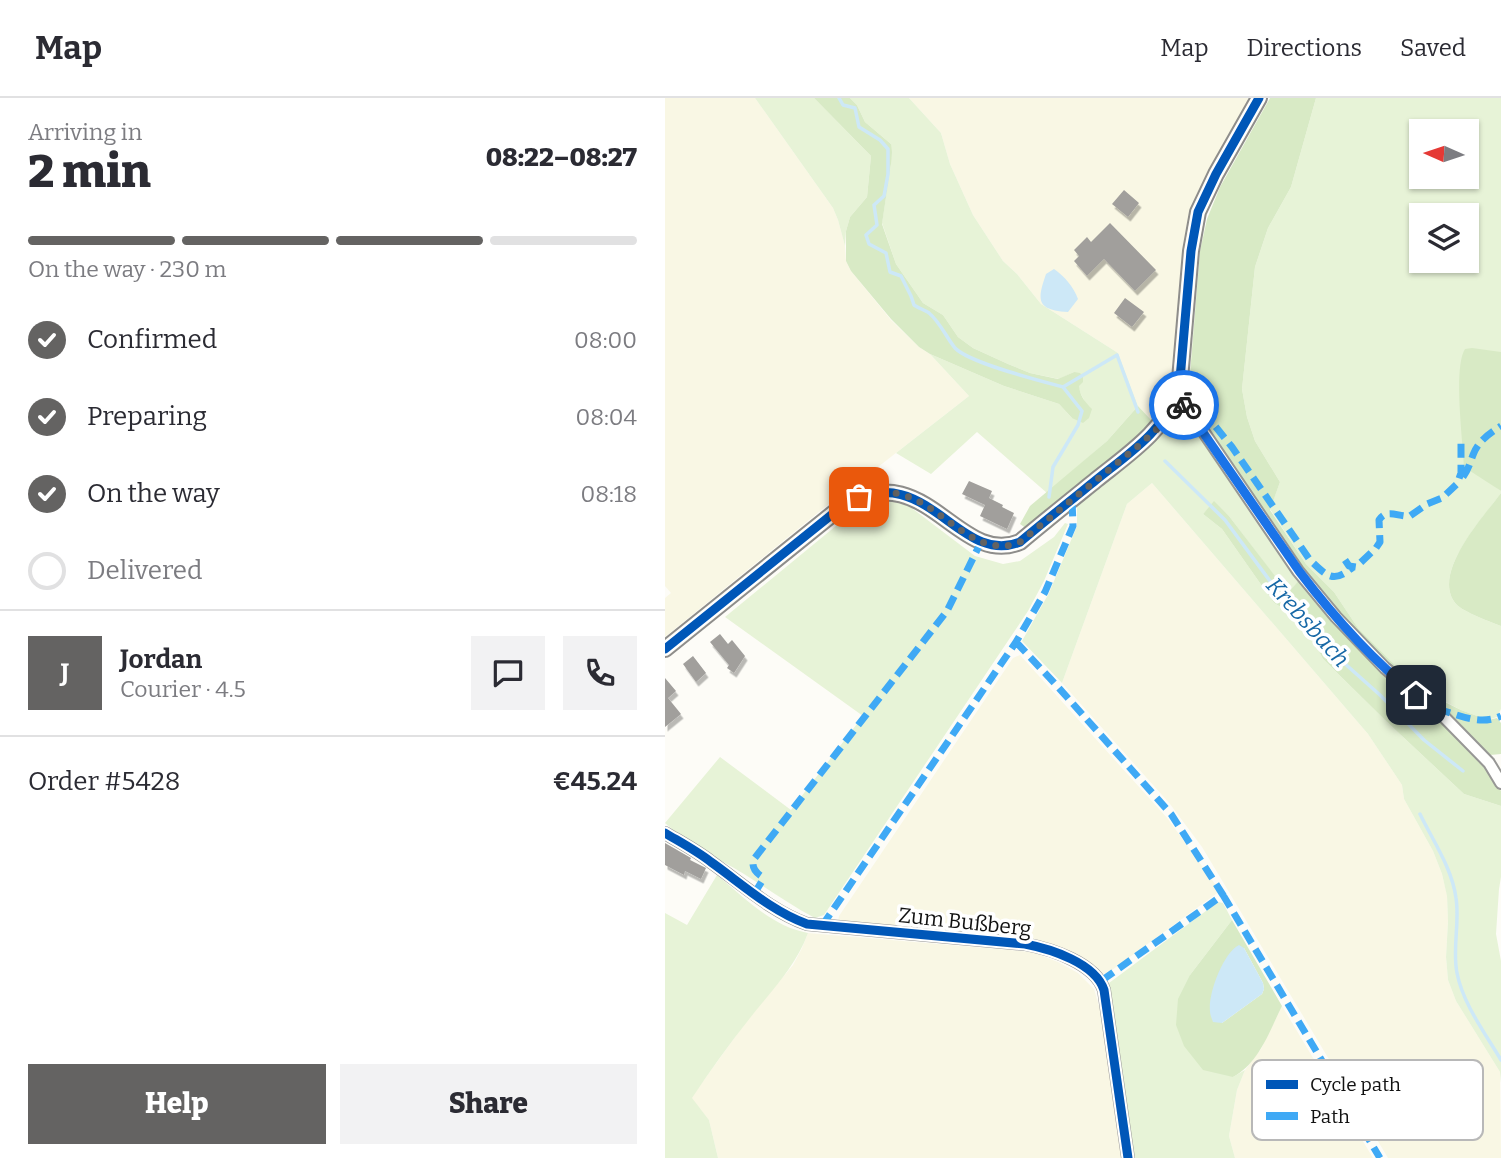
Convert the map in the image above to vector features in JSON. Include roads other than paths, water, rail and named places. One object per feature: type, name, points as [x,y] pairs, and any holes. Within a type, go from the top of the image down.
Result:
[{"type":"street","points":[[665,649],[839,508],[859,497],[880,492],[903,495],[923,504],[981,542],[999,546],[1013,545],[1157,429],[1176,401],[1180,380],[1191,251],[1198,212],[1259,98]]},
{"type":"street","points":[[1176,401],[1186,405],[1316,593],[1395,678],[1444,717],[1489,764],[1501,783]]},
{"type":"street","name":"Zum Bußberg","points":[[665,833],[708,859],[774,909],[807,924],[1025,944],[1061,953],[1089,970],[1101,981],[1104,990],[1128,1158]]},
{"type":"water","points":[[1054,269],[1068,282],[1078,299],[1068,312],[1050,309],[1042,302],[1041,291],[1046,274]]},
{"type":"water","points":[[1239,945],[1244,948],[1264,989],[1262,994],[1222,1023],[1213,1022],[1210,1004],[1214,985],[1227,956]]},
{"type":"waterway","name":"Krebsbach","points":[[839,98],[843,105],[855,108],[859,127],[880,140],[888,149],[888,174],[884,196],[874,205],[877,225],[866,235],[869,244],[886,253],[890,272],[901,276],[914,305],[933,317],[955,348],[963,354],[1006,371],[1063,387],[1117,355],[1138,412]]},
{"type":"waterway","points":[[1049,497],[1053,467],[1078,425],[1082,411],[1063,387]]},
{"type":"waterway","name":"Krebsbach","points":[[1165,461],[1225,520],[1281,596],[1307,616],[1325,646],[1380,695],[1424,740],[1463,771]]},
{"type":"waterway","points":[[1420,814],[1454,887],[1457,907],[1455,955],[1460,985],[1475,1018],[1501,1060]]}]
